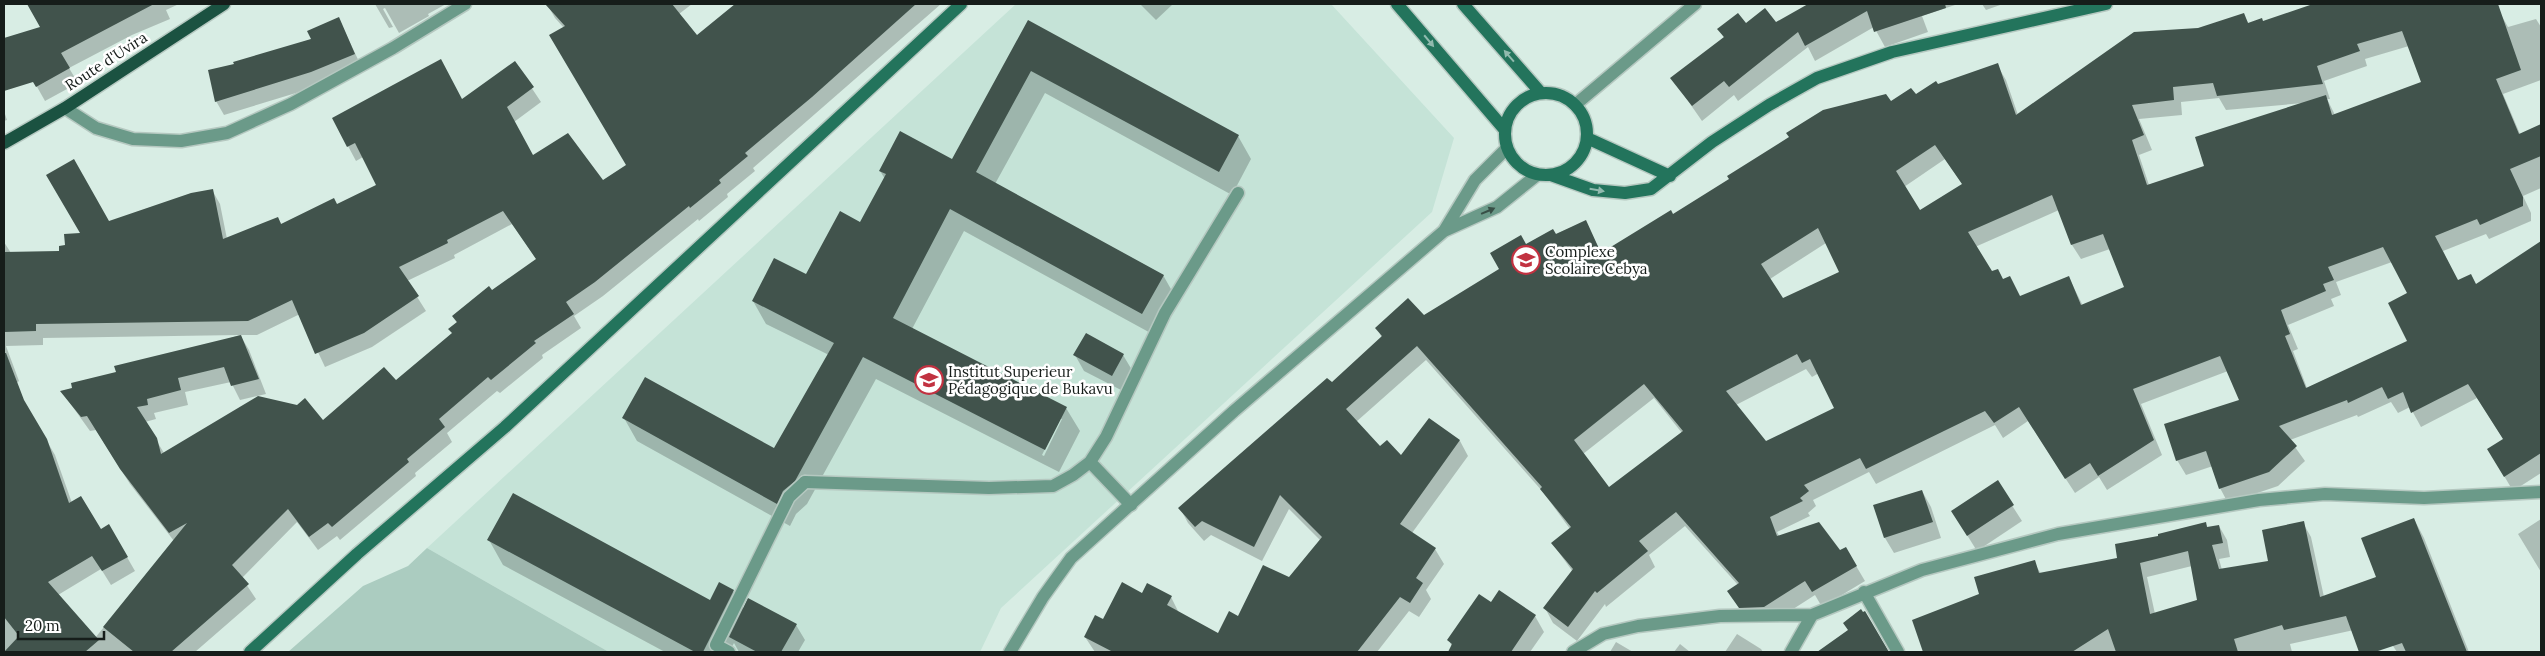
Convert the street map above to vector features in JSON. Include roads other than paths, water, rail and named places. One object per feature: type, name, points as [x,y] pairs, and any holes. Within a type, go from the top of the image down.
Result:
[{"type":"main road","name":"Route d'Uvira","points":[[4,143],[64,108],[221,4]]},
{"type":"street","points":[[64,108],[96,128],[133,138],[180,141],[227,133],[291,104],[393,48],[465,4]]},
{"type":"street","points":[[250,652],[357,554],[505,426],[961,4]]},
{"type":"street","points":[[1397,4],[1505,130]]},
{"type":"street","points":[[1463,4],[1541,93]]},
{"type":"street","points":[[1575,105],[1695,4]]},
{"type":"street","points":[[1551,175],[1593,190],[1625,194],[1650,190],[1728,132],[1769,105],[1817,78],[1892,52],[2106,4]]},
{"type":"street","points":[[1541,93],[1559,95],[1575,105],[1585,120],[1587,138],[1581,156],[1568,169],[1551,175],[1537,175],[1517,164],[1507,148],[1505,130],[1511,112],[1524,99],[1541,93]]},
{"type":"street","points":[[1587,138],[1670,176]]},
{"type":"street","points":[[1444,230],[1475,180],[1507,148]]},
{"type":"street","points":[[1010,652],[1043,597],[1071,558],[1234,411],[1444,230],[1497,207],[1537,175]]},
{"type":"street","points":[[728,652],[716,645],[788,496],[805,482],[989,488],[1053,486],[1073,475],[1090,462],[1106,436],[1165,313],[1238,194]]},
{"type":"street","points":[[1090,462],[1131,505]]},
{"type":"street","points":[[1573,652],[1602,634],[1638,626],[1720,616],[1812,615],[1864,592],[1922,570],[2058,534],[2259,500],[2325,494],[2424,498],[2541,492]]},
{"type":"street","points":[[1864,592],[1898,652]]},
{"type":"street","points":[[1791,652],[1812,615]]},
{"type":"place","name":"Complexe Scolaire Cebya","points":[[1526,260]]},
{"type":"place","name":"Institut Superieur Pédagogique de Bukavu","points":[[929,380]]}]
